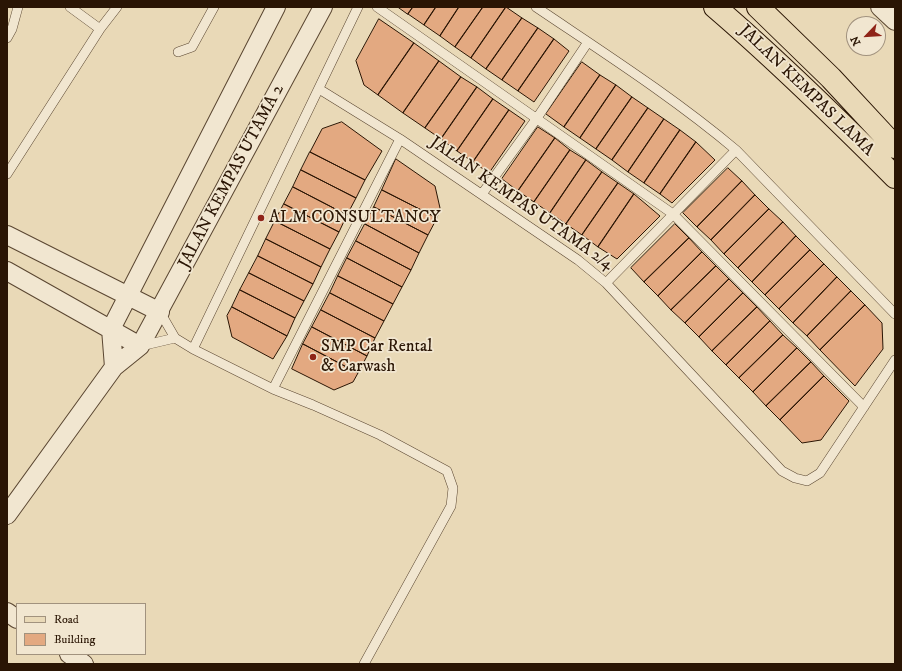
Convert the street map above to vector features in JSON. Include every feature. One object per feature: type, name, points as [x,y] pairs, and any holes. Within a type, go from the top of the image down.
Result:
[{"type":"main road","name":"JALAN KEMPAS LAMA","points":[[716,7],[775,60],[895,177]]},
{"type":"main road","name":"JALAN KEMPAS LAMA","points":[[758,7],[831,78],[895,147]]},
{"type":"street","points":[[114,367],[110,329],[276,7]]},
{"type":"street","name":"JALAN KEMPAS UTAMA 2","points":[[140,346],[160,312],[323,7]]},
{"type":"street","points":[[880,7],[895,21]]},
{"type":"street","points":[[7,235],[160,312]]},
{"type":"street","points":[[7,272],[140,346],[114,367],[7,515]]},
{"type":"street","points":[[7,612],[16,617]]},
{"type":"street","points":[[70,655],[84,664]]},
{"type":"lane","points":[[7,38],[12,29],[18,7]]},
{"type":"lane","points":[[70,7],[100,29]]},
{"type":"lane","points":[[7,174],[100,29],[117,7]]},
{"type":"lane","points":[[178,52],[192,47],[214,7]]},
{"type":"lane","points":[[193,349],[358,7]]},
{"type":"lane","points":[[377,7],[673,214],[864,407],[895,360]]},
{"type":"lane","points":[[536,7],[652,85],[736,150],[895,314]]},
{"type":"lane","points":[[482,194],[537,118],[588,42]]},
{"type":"lane","name":"JALAN KEMPAS UTAMA 2/4","points":[[319,88],[400,139],[482,194],[578,260],[606,283],[782,471],[795,478],[807,481],[820,473],[864,407]]},
{"type":"lane","points":[[273,389],[400,139]]},
{"type":"lane","points":[[606,283],[736,150]]},
{"type":"lane","points":[[160,312],[175,338],[193,349],[273,389],[380,435],[446,471],[453,488],[451,506],[364,664]]},
{"type":"lane","points":[[140,346],[175,338]]},
{"type":"building","points":[[398,7],[413,7],[408,14]]},
{"type":"building","points":[[413,7],[436,7],[424,25],[408,14]]},
{"type":"building","points":[[436,7],[459,7],[440,36],[424,25]]},
{"type":"building","points":[[459,7],[483,7],[455,47],[440,36]]},
{"type":"building","points":[[483,7],[506,7],[471,58],[455,47]]},
{"type":"building","points":[[506,7],[522,18],[486,69],[471,58]]},
{"type":"building","points":[[522,18],[538,28],[502,80],[486,69]]},
{"type":"building","points":[[379,19],[414,43],[378,95],[364,85],[356,61]]},
{"type":"building","points":[[538,28],[554,39],[518,91],[502,80]]},
{"type":"building","points":[[554,39],[569,51],[534,102],[518,91]]},
{"type":"building","points":[[414,43],[439,61],[403,113],[378,95]]},
{"type":"building","points":[[439,61],[461,77],[425,128],[403,113]]},
{"type":"building","points":[[582,62],[600,75],[564,127],[546,114]]},
{"type":"building","points":[[600,75],[616,85],[580,138],[564,127]]},
{"type":"building","points":[[461,77],[477,87],[441,139],[425,128]]},
{"type":"building","points":[[616,85],[632,97],[596,149],[580,138]]},
{"type":"building","points":[[477,87],[493,99],[457,151],[441,139]]},
{"type":"building","points":[[632,97],[648,108],[612,160],[596,149]]},
{"type":"building","points":[[493,99],[509,110],[473,162],[457,151]]},
{"type":"building","points":[[648,108],[664,119],[628,172],[612,160]]},
{"type":"building","points":[[509,110],[525,121],[489,173],[473,162]]},
{"type":"building","points":[[664,119],[680,130],[644,183],[628,172]]},
{"type":"building","points":[[342,122],[382,151],[365,180],[310,152],[322,129]]},
{"type":"building","points":[[538,127],[555,138],[518,191],[502,179]]},
{"type":"building","points":[[680,130],[696,142],[660,194],[644,183]]},
{"type":"building","points":[[555,138],[570,150],[534,202],[518,191]]},
{"type":"building","points":[[696,142],[715,160],[672,203],[660,194]]},
{"type":"building","points":[[570,150],[586,160],[550,213],[534,202]]},
{"type":"building","points":[[310,152],[365,180],[356,198],[301,170]]},
{"type":"building","points":[[396,159],[435,186],[440,208],[437,218],[382,190]]},
{"type":"building","points":[[586,160],[602,172],[566,224],[550,213]]},
{"type":"building","points":[[728,168],[742,181],[697,227],[683,213]]},
{"type":"building","points":[[301,170],[356,198],[347,215],[293,187]]},
{"type":"building","points":[[602,172],[618,183],[582,235],[566,224]]},
{"type":"building","points":[[742,181],[755,195],[711,240],[697,227]]},
{"type":"building","points":[[618,183],[634,194],[598,247],[582,235]]},
{"type":"building","points":[[293,187],[347,215],[339,232],[284,204]]},
{"type":"building","points":[[382,190],[437,218],[428,235],[374,207]]},
{"type":"building","points":[[634,194],[660,216],[617,259],[598,247]]},
{"type":"building","points":[[755,195],[769,209],[724,254],[711,240]]},
{"type":"building","points":[[284,204],[339,232],[330,249],[275,221]]},
{"type":"building","points":[[374,207],[428,235],[419,253],[365,224]]},
{"type":"building","points":[[769,209],[783,222],[738,268],[724,254]]},
{"type":"building","points":[[275,221],[330,249],[321,267],[266,239]]},
{"type":"building","points":[[783,222],[796,236],[752,282],[738,268]]},
{"type":"building","points":[[365,224],[419,253],[411,270],[356,241]]},
{"type":"building","points":[[675,224],[689,238],[644,282],[631,268]]},
{"type":"building","points":[[796,236],[810,250],[765,295],[752,282]]},
{"type":"building","points":[[689,238],[702,252],[658,296],[644,282]]},
{"type":"building","points":[[266,239],[321,267],[313,284],[258,256]]},
{"type":"building","points":[[356,241],[411,270],[402,287],[347,258]]},
{"type":"building","points":[[810,250],[824,264],[779,309],[765,295]]},
{"type":"building","points":[[702,252],[716,266],[671,310],[658,296]]},
{"type":"building","points":[[258,256],[313,284],[304,301],[249,273]]},
{"type":"building","points":[[347,258],[402,287],[393,304],[338,276]]},
{"type":"building","points":[[824,264],[837,277],[793,323],[779,309]]},
{"type":"building","points":[[716,266],[729,279],[685,323],[671,310]]},
{"type":"building","points":[[249,273],[304,301],[295,318],[240,290]]},
{"type":"building","points":[[338,276],[393,304],[384,321],[330,293]]},
{"type":"building","points":[[837,277],[851,291],[807,336],[793,323]]},
{"type":"building","points":[[729,279],[743,293],[699,337],[685,323]]},
{"type":"building","points":[[240,290],[295,318],[287,336],[232,307]]},
{"type":"building","points":[[851,291],[865,305],[820,350],[807,336]]},
{"type":"building","points":[[330,293],[384,321],[375,338],[321,310]]},
{"type":"building","points":[[743,293],[757,307],[712,351],[699,337]]},
{"type":"building","points":[[865,305],[882,323],[883,349],[855,386],[820,350]]},
{"type":"building","points":[[232,307],[287,336],[273,359],[232,337],[227,316]]},
{"type":"building","points":[[757,307],[770,321],[726,365],[712,351]]},
{"type":"building","points":[[321,310],[375,338],[367,356],[312,327]]},
{"type":"building","points":[[770,321],[783,335],[739,378],[726,365]]},
{"type":"building","points":[[312,327],[367,356],[358,373],[303,344]]},
{"type":"building","points":[[783,335],[797,348],[753,392],[739,378]]},
{"type":"building","name":"SMP Car Rental & Carwash","points":[[303,344],[358,373],[353,382],[334,390],[292,369]]},
{"type":"building","points":[[797,348],[811,362],[766,406],[753,392]]},
{"type":"building","points":[[811,362],[824,376],[780,420],[766,406]]},
{"type":"building","points":[[824,376],[849,401],[821,440],[802,443],[780,420]]},
{"type":"place","name":"ALM CONSULTANCY","points":[[261,218]]},
{"type":"place","name":"SMP Car Rental & Carwash","points":[[313,357]]}]
